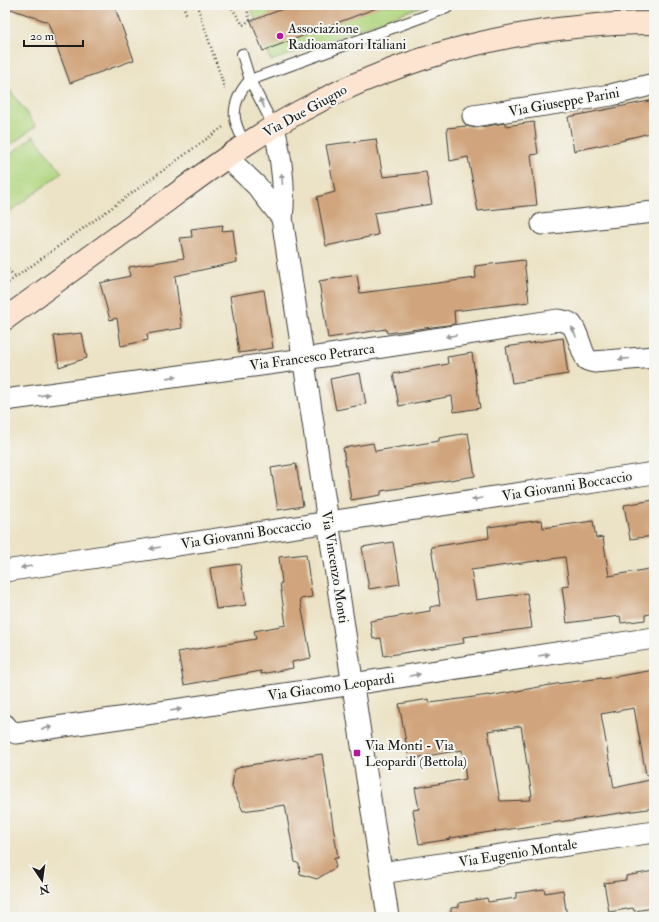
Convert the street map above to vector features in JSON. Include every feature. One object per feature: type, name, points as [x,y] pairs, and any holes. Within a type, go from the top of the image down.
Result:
[{"type":"main road","name":"Via Due Giugno","points":[[5,319],[237,151],[315,103],[363,81],[408,64],[450,51],[496,40],[567,27],[606,23],[654,23]]},
{"type":"street","name":"Via Giuseppe Parini","points":[[473,116],[603,96],[654,84]]},
{"type":"street","name":"Via Vincenzo Monti","points":[[274,127],[282,178],[284,204],[282,218],[388,917]]},
{"type":"street","name":"Via Vincenzo Monti","points":[[237,151],[236,166],[257,186],[282,218]]},
{"type":"street","points":[[542,224],[654,212]]},
{"type":"street","name":"Via Francesco Petrarca","points":[[5,400],[304,359],[558,320],[571,325],[575,331],[582,354],[587,360],[594,362],[654,357]]},
{"type":"street","name":"Via Giovanni Boccaccio","points":[[5,571],[654,473]]},
{"type":"street","name":"Via Giacomo Leopardi","points":[[7,728],[16,733],[654,638]]},
{"type":"street","name":"Via Eugenio Montale","points":[[381,873],[654,832]]},
{"type":"lane","points":[[237,151],[235,118],[236,103],[244,87],[250,80],[446,8]]},
{"type":"lane","points":[[242,54],[250,80],[274,127]]},
{"type":"path","points":[[182,5],[186,16]]},
{"type":"path","points":[[5,285],[235,118],[196,5]]},
{"type":"path","points":[[230,5],[242,25],[250,20],[246,5]]},
{"type":"path","points":[[5,267],[16,277]]},
{"type":"green space","points":[[250,5],[425,5],[271,61]]},
{"type":"green space","points":[[9,89],[36,126],[5,149],[5,92]]},
{"type":"green space","points":[[34,136],[62,173],[5,215],[5,158]]},
{"type":"building","points":[[6,5],[114,5],[134,60],[70,83],[48,22],[5,7]]},
{"type":"building","name":"Associazione Radioamatori Italiani","points":[[293,5],[379,5],[379,7],[263,51],[251,21]]},
{"type":"building","points":[[654,100],[654,132],[574,151],[568,117]]},
{"type":"building","points":[[534,122],[538,154],[531,155],[537,205],[478,211],[468,157],[450,161],[447,128],[467,126],[475,128],[505,123],[505,126]]},
{"type":"building","points":[[376,139],[383,177],[426,172],[432,204],[374,213],[378,235],[326,246],[317,197],[335,192],[326,145]]},
{"type":"building","points":[[223,225],[222,231],[233,230],[237,262],[175,276],[182,328],[147,334],[148,340],[121,346],[117,318],[110,320],[100,283],[130,276],[129,267],[184,258],[180,238],[192,237],[191,229]]},
{"type":"building","points":[[524,260],[529,302],[454,311],[455,324],[387,333],[386,329],[328,338],[319,281],[357,275],[360,293],[476,278],[475,266]]},
{"type":"building","points":[[264,290],[273,348],[239,353],[230,296]]},
{"type":"building","points":[[82,333],[87,358],[59,367],[54,336]]},
{"type":"building","points":[[563,338],[568,374],[512,383],[506,347]]},
{"type":"building","points":[[472,353],[480,408],[454,412],[452,396],[399,406],[393,374],[448,364],[447,357]]},
{"type":"building","points":[[360,373],[366,404],[336,410],[330,379]]},
{"type":"building","points":[[468,433],[475,476],[381,491],[381,495],[351,500],[343,448],[373,443],[375,451],[439,441],[439,438]]},
{"type":"building","points":[[296,464],[303,506],[278,510],[271,468]]},
{"type":"building","points":[[654,500],[654,536],[630,539],[624,505]]},
{"type":"building","points":[[542,520],[543,528],[593,521],[596,538],[603,537],[609,576],[654,568],[654,613],[645,615],[645,620],[621,623],[620,616],[567,623],[562,587],[569,586],[565,557],[471,570],[476,600],[527,593],[532,628],[463,637],[464,643],[384,656],[381,638],[373,639],[370,621],[430,611],[430,607],[440,605],[431,547],[489,538],[488,527]]},
{"type":"building","points":[[393,542],[400,584],[369,589],[362,547]]},
{"type":"building","points":[[306,554],[312,597],[300,599],[311,658],[292,662],[293,668],[261,674],[261,671],[184,685],[178,652],[256,639],[254,631],[286,625],[280,583],[282,583],[279,557]]},
{"type":"building","points":[[240,564],[246,605],[216,609],[210,568]]},
{"type":"building","points":[[654,670],[654,774],[646,775],[634,708],[601,714],[614,788],[654,779],[654,808],[450,838],[451,839],[419,844],[413,810],[419,809],[415,788],[466,779],[462,750],[409,759],[399,704],[429,699],[430,703],[489,696],[556,684],[602,679]],"holes":[[[521,726],[532,796],[530,796],[531,800],[500,801],[488,731]]]},
{"type":"building","points":[[322,754],[338,858],[334,858],[336,867],[317,879],[300,874],[299,864],[295,862],[285,805],[243,811],[232,787],[234,770],[243,766]]},
{"type":"building","points":[[654,871],[654,908],[634,911],[633,908],[609,912],[604,883],[626,880],[626,876]]},
{"type":"building","points":[[544,889],[545,893],[563,890],[567,917],[451,917],[451,908],[459,907],[459,903],[487,898],[488,902],[516,898],[516,893]]},
{"type":"waterway","points":[[634,5],[654,7]]},
{"type":"place","name":"Associazione Radioamatori Italiani","points":[[280,36]]},
{"type":"place","name":"Via Monti - Via Leopardi (Bettola)","points":[[357,753]]}]
